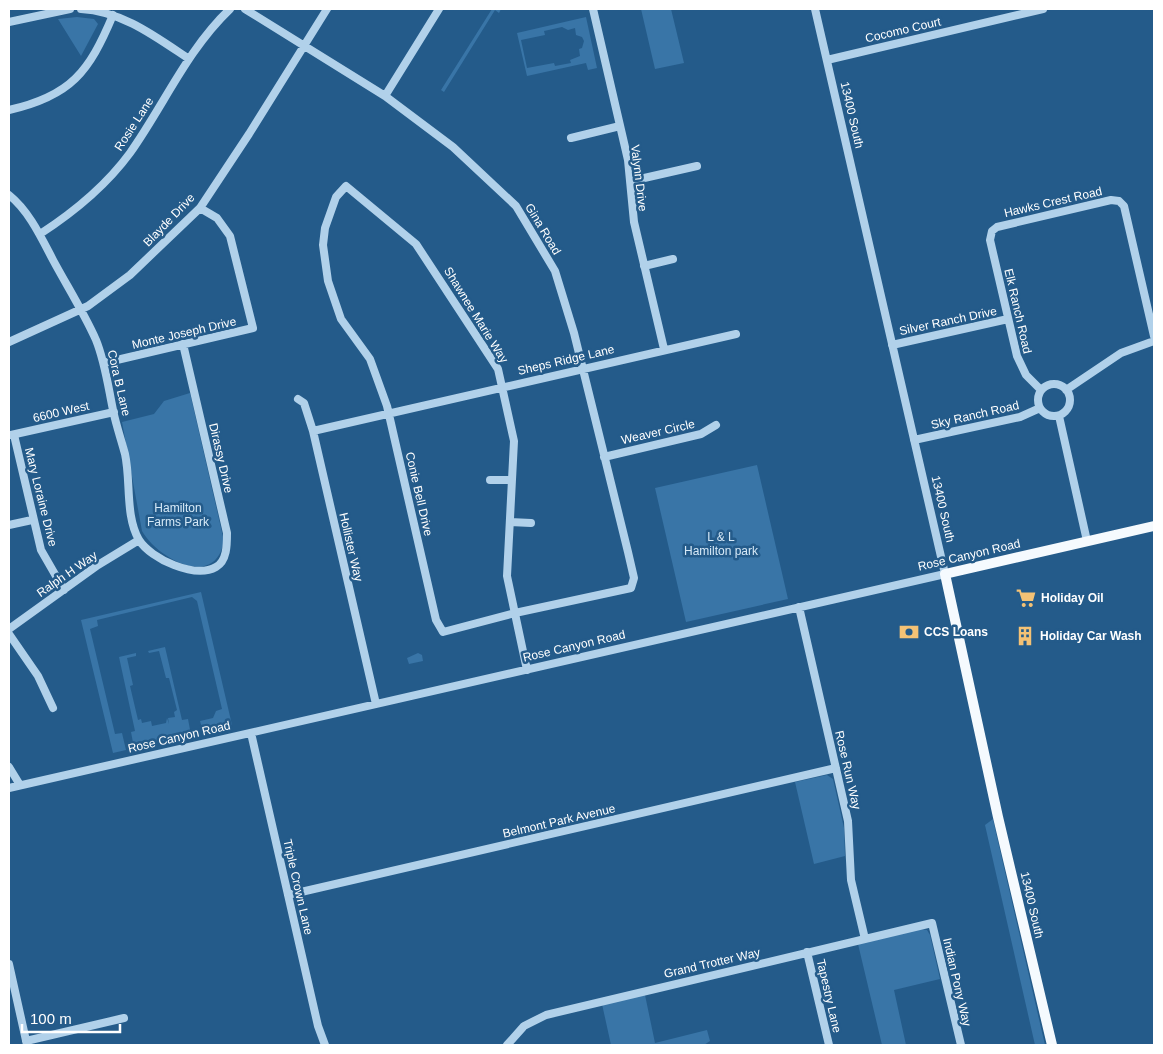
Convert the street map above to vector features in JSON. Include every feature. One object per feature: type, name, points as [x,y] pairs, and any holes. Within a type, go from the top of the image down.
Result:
[{"type":"main road","name":"Rose Canyon Road","points":[[945,574],[1154,526]]},
{"type":"main road","name":"13400 South","points":[[945,574],[1052,1045]]},
{"type":"street","points":[[9,22],[70,9]]},
{"type":"street","points":[[81,9],[96,10],[113,15],[137,26],[189,59]]},
{"type":"street","name":"Rosie Lane","points":[[40,234],[75,211],[105,183],[129,153],[210,29],[230,9]]},
{"type":"street","name":"Gina Road","points":[[245,9],[385,96],[453,147],[516,206],[555,271],[582,368],[630,561],[634,578],[631,588]]},
{"type":"street","name":"Blayde Drive","points":[[9,342],[80,311],[130,276],[200,208],[327,9]]},
{"type":"street","points":[[385,96],[439,9]]},
{"type":"street","name":"Valynn Drive","points":[[593,9],[631,181],[632,214],[664,349]]},
{"type":"street","name":"13400 South","points":[[815,9],[945,574]]},
{"type":"street","name":"Cocomo Court","points":[[826,60],[1043,9]]},
{"type":"street","points":[[9,110],[28,106],[57,94],[83,71],[101,43],[113,15]]},
{"type":"street","points":[[571,138],[620,126]]},
{"type":"street","points":[[631,181],[697,166]]},
{"type":"street","name":"Shawnee Marie Way","points":[[346,186],[416,244],[498,369],[514,441],[507,576],[527,670]]},
{"type":"street","name":"Conie Bell Drive","points":[[346,186],[336,197],[325,228],[323,245],[328,281],[341,319],[375,369],[389,413],[436,620],[443,632],[514,613],[631,588]]},
{"type":"street","name":"Cora B Lane","points":[[9,194],[19,203],[40,234],[96,340],[104,363],[125,456],[132,516],[139,540]]},
{"type":"street","name":"Hawks Crest Road","points":[[992,231],[1000,226],[1112,200],[1120,201],[1124,206],[1154,336]]},
{"type":"street","name":"Monte Joseph Drive","points":[[104,363],[253,328],[230,236],[217,218],[200,208]]},
{"type":"street","name":"Elk Ranch Road","points":[[992,231],[990,240],[1019,363],[1026,375],[1041,390]]},
{"type":"street","points":[[644,266],[673,259]]},
{"type":"street","name":"Silver Ranch Drive","points":[[892,345],[1008,319]]},
{"type":"street","name":"Sheps Ridge Lane","points":[[313,431],[502,386],[736,334]]},
{"type":"street","points":[[1066,390],[1122,353],[1154,341]]},
{"type":"street","name":"Dirassy Drive","points":[[139,540],[146,549],[163,561],[199,571],[210,570],[218,566],[227,548],[227,533],[183,344]]},
{"type":"street","points":[[1054,384],[1066,390],[1070,400],[1069,406],[1059,416],[1048,415],[1040,408],[1037,401],[1041,390],[1054,384]]},
{"type":"street","name":"Hollister Way","points":[[298,399],[304,403],[313,431],[376,704]]},
{"type":"street","name":"Sky Ranch Road","points":[[914,440],[1020,417],[1040,408]]},
{"type":"street","name":"6600 West","points":[[11,435],[114,412]]},
{"type":"street","points":[[1059,416],[1087,541]]},
{"type":"street","name":"Weaver Circle","points":[[604,457],[701,434],[716,425]]},
{"type":"street","name":"Mary Loraine Drive","points":[[11,435],[41,550],[64,590]]},
{"type":"street","points":[[490,480],[512,480]]},
{"type":"street","points":[[9,525],[32,520]]},
{"type":"street","points":[[510,522],[531,523]]},
{"type":"street","name":"Ralph H Way","points":[[9,629],[139,540]]},
{"type":"street","name":"Rose Canyon Road","points":[[9,788],[945,574]]},
{"type":"street","name":"Rose Run Way","points":[[799,607],[849,827],[852,886],[865,939]]},
{"type":"street","points":[[9,634],[38,676],[53,708]]},
{"type":"street","name":"Triple Crown Lane","points":[[251,733],[318,1026],[325,1045]]},
{"type":"street","points":[[9,767],[20,785]]},
{"type":"street","name":"Belmont Park Avenue","points":[[288,894],[836,768]]},
{"type":"street","name":"Grand Trotter Way","points":[[507,1045],[524,1026],[546,1014],[932,923]]},
{"type":"street","name":"Indian Pony Way","points":[[932,923],[961,1045]]},
{"type":"street","name":"Tapestry Lane","points":[[807,952],[829,1045]]},
{"type":"street","points":[[9,964],[27,1043],[124,1018]]},
{"type":"green space","points":[[492,9],[501,9],[499,13],[495,10],[444,92],[441,90]]},
{"type":"green space","points":[[641,9],[671,9],[684,63],[655,69]]},
{"type":"green space","points":[[77,17],[94,19],[98,24],[81,56],[58,19]]},
{"type":"green space","points":[[586,17],[597,68],[588,70],[586,63],[527,76],[517,33]],"holes":[[[562,27],[568,30],[575,28],[576,35],[582,37],[584,41],[582,48],[579,49],[580,56],[570,60],[571,63],[555,66],[554,63],[527,68],[521,40],[545,35],[544,31]]]},
{"type":"green space","name":"Hamilton Farms Park","points":[[190,393],[224,541],[219,556],[210,564],[198,567],[186,565],[160,551],[142,531],[122,422],[154,414],[164,401]]},
{"type":"green space","name":"L & L Hamilton park","points":[[757,465],[788,599],[686,622],[655,488]]},
{"type":"green space","points":[[201,592],[232,725],[203,732],[200,721],[213,718],[216,711],[222,709],[197,601],[192,597],[97,620],[98,626],[90,629],[115,734],[122,733],[126,750],[113,753],[81,620]]},
{"type":"green space","points":[[165,647],[182,720],[188,719],[191,735],[134,748],[131,732],[135,731],[119,657],[136,653],[136,656],[127,658],[133,685],[130,686],[138,720],[141,719],[142,723],[151,721],[152,726],[166,723],[167,718],[169,724],[168,718],[175,717],[174,712],[177,710],[169,678],[166,678],[159,651],[149,653],[148,651]]},
{"type":"green space","points":[[418,653],[422,655],[423,661],[409,664],[407,658]]},
{"type":"green space","points":[[827,775],[833,779],[844,828],[845,856],[814,864],[795,782]]},
{"type":"green space","points":[[993,819],[1045,1045],[1035,1045],[985,825]]},
{"type":"green space","points":[[920,929],[927,930],[930,935],[940,979],[894,990],[906,1045],[882,1045],[858,944]]},
{"type":"green space","points":[[645,995],[655,1043],[707,1030],[710,1041],[704,1045],[611,1045],[602,1004]]},
{"type":"place","name":"Holiday Oil","points":[[1026,598]]},
{"type":"place","name":"CCS Loans","points":[[909,632]]},
{"type":"place","name":"Holiday Car Wash","points":[[1025,636]]}]
